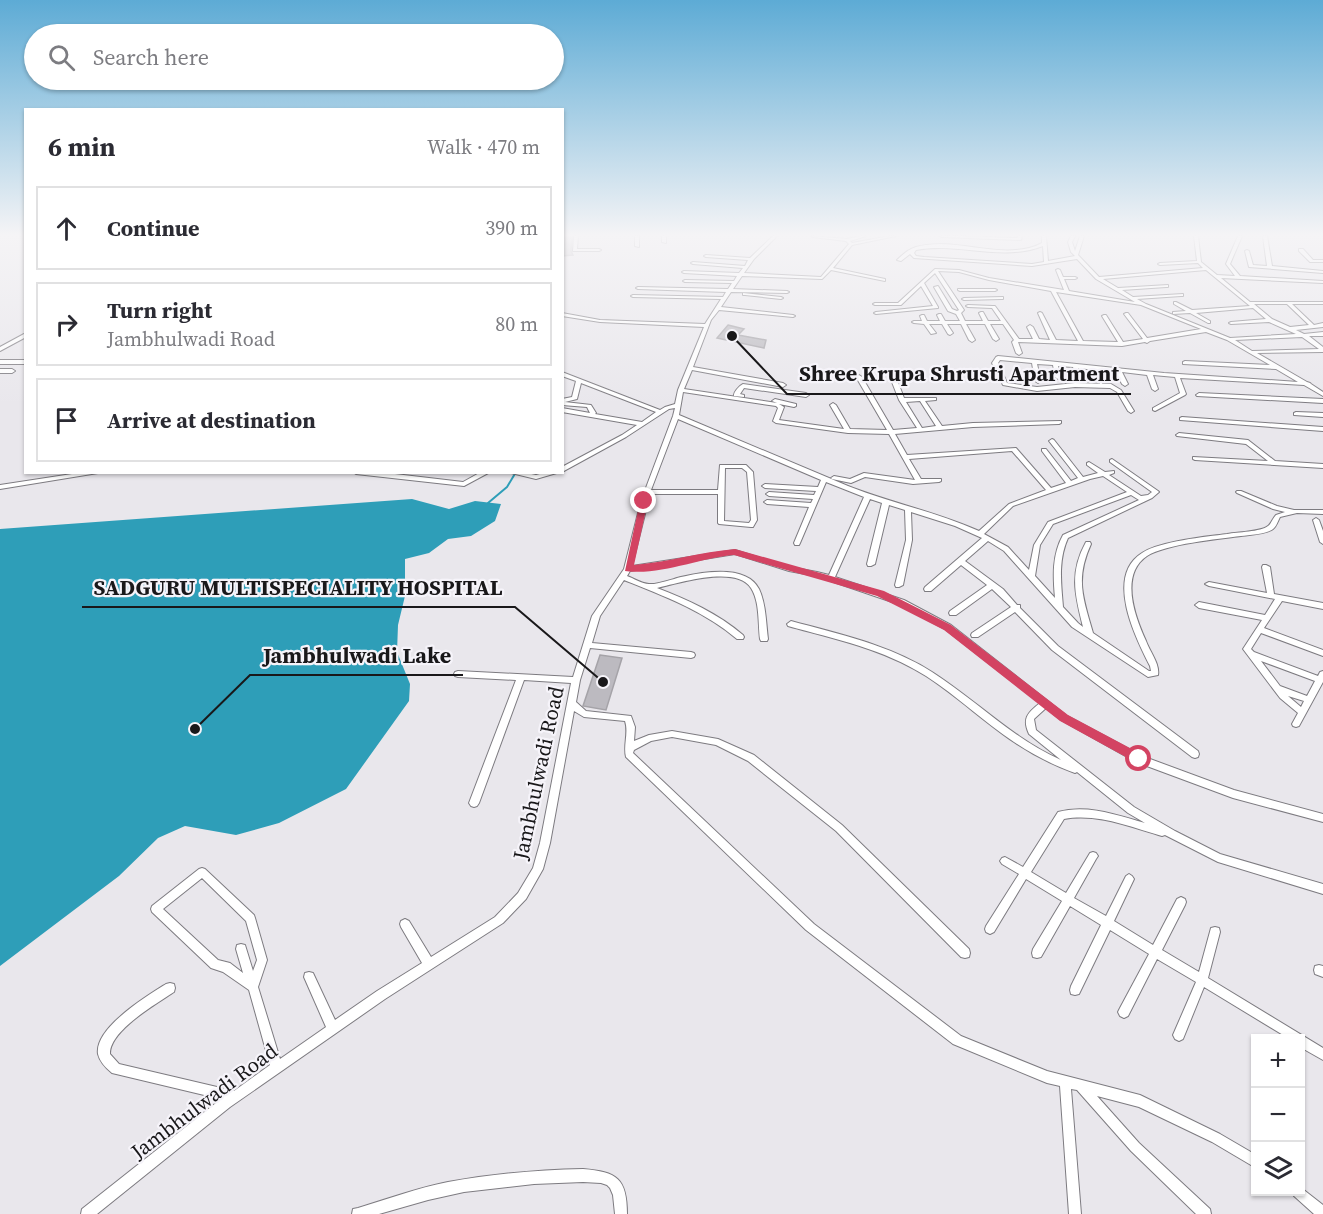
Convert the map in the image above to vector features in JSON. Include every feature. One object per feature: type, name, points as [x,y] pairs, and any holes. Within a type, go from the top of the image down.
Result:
[{"type":"street","points":[[633,296],[655,293]]},
{"type":"street","name":"Jambhulwadi Road","points":[[87,1214],[236,1097],[429,964],[499,920],[522,896],[538,869],[576,680],[596,616],[628,568],[648,492],[676,416],[681,390],[707,326],[728,293]]},
{"type":"street","points":[[768,293],[781,298]]},
{"type":"street","points":[[874,304],[899,304],[912,293]]},
{"type":"street","points":[[876,313],[936,307],[927,293]]},
{"type":"street","points":[[939,293],[950,310],[958,313],[972,340]]},
{"type":"street","points":[[951,293],[962,310],[958,313]]},
{"type":"street","points":[[997,293],[1005,304]]},
{"type":"street","points":[[1054,293],[1082,343]]},
{"type":"street","points":[[1071,293],[1144,304]]},
{"type":"street","points":[[1124,293],[1144,304],[1229,339],[1323,394]]},
{"type":"street","points":[[1236,293],[1270,320],[1305,336],[1323,349]]},
{"type":"street","points":[[1133,298],[1181,295]]},
{"type":"street","points":[[964,299],[1001,298]]},
{"type":"street","points":[[1176,303],[1208,322]]},
{"type":"street","points":[[1288,303],[1313,326]]},
{"type":"street","points":[[1175,313],[1251,305],[1323,303]]},
{"type":"street","points":[[899,304],[905,310]]},
{"type":"street","points":[[968,306],[993,307],[1017,340],[1015,342],[1019,353]]},
{"type":"street","points":[[718,308],[793,316]]},
{"type":"street","points":[[981,313],[996,339]]},
{"type":"street","points":[[1040,313],[1054,342]]},
{"type":"street","points":[[564,314],[609,321],[707,326]]},
{"type":"street","points":[[1126,314],[1148,341]]},
{"type":"street","points":[[939,315],[946,323],[950,333]]},
{"type":"street","points":[[922,316],[933,333]]},
{"type":"street","points":[[1104,316],[1122,344]]},
{"type":"street","points":[[1231,323],[1270,320]]},
{"type":"street","points":[[914,321],[964,324],[1005,323]]},
{"type":"street","points":[[1288,329],[1323,325]]},
{"type":"street","points":[[1030,327],[1037,341]]},
{"type":"street","points":[[1017,340],[1122,344],[1207,330]]},
{"type":"street","points":[[1229,339],[1323,334]]},
{"type":"street","points":[[0,349],[24,335]]},
{"type":"street","points":[[1251,352],[1323,349]]},
{"type":"street","points":[[1131,411],[1119,391],[1111,386],[1075,385],[1037,388],[1005,384],[995,363],[998,358],[1211,379],[1308,384]]},
{"type":"street","points":[[0,362],[24,362]]},
{"type":"street","points":[[1034,362],[1038,381]]},
{"type":"street","points":[[1185,363],[1280,367]]},
{"type":"street","points":[[1055,364],[1058,377]]},
{"type":"street","points":[[1202,364],[1211,379]]},
{"type":"street","points":[[1075,366],[1081,380]]},
{"type":"street","points":[[690,368],[783,385]]},
{"type":"street","points":[[1097,368],[1101,382]]},
{"type":"street","points":[[1118,370],[1125,384]]},
{"type":"street","points":[[0,371],[12,371]]},
{"type":"street","points":[[1149,373],[1155,389]]},
{"type":"street","points":[[564,375],[661,412]]},
{"type":"street","points":[[1155,409],[1183,394],[1177,376]]},
{"type":"street","points":[[860,377],[919,481]]},
{"type":"street","points":[[893,377],[902,400],[921,430]]},
{"type":"street","points":[[564,401],[575,398],[579,380]]},
{"type":"street","points":[[734,396],[742,386],[806,395]]},
{"type":"street","points":[[681,390],[794,405]]},
{"type":"street","points":[[1199,395],[1323,400]]},
{"type":"street","points":[[734,396],[780,406],[776,421],[848,431],[893,432],[1059,422]]},
{"type":"street","points":[[902,400],[934,399]]},
{"type":"street","points":[[922,400],[940,428]]},
{"type":"street","points":[[564,401],[590,406],[593,413]]},
{"type":"street","points":[[564,469],[661,412],[678,405]]},
{"type":"street","points":[[833,405],[848,431]]},
{"type":"street","points":[[564,410],[593,413],[644,424]]},
{"type":"street","points":[[1296,414],[1323,415]]},
{"type":"street","points":[[676,416],[868,496],[962,526],[983,536],[1006,549],[1076,625],[1148,674],[1155,673],[1154,666],[1130,608],[1126,585],[1131,567],[1143,554],[1161,548],[1257,532],[1270,528],[1278,516],[1294,512]]},
{"type":"street","points":[[1182,419],[1323,429]]},
{"type":"street","points":[[1179,435],[1248,442],[1272,461]]},
{"type":"street","points":[[1052,441],[1082,478]]},
{"type":"street","points":[[906,457],[1014,449],[1050,491]]},
{"type":"street","points":[[1044,450],[1069,483]]},
{"type":"street","points":[[1196,458],[1323,466]]},
{"type":"street","points":[[1059,608],[1057,573],[1061,544],[1065,537],[1150,497],[1156,492],[1154,488],[1112,461]]},
{"type":"street","points":[[1089,464],[1130,493],[1140,498],[1150,497]]},
{"type":"street","points":[[722,466],[746,467],[750,472],[754,520],[751,525],[721,523],[721,492],[722,466]]},
{"type":"street","points":[[928,589],[962,562],[1011,505],[1082,478],[1112,472]]},
{"type":"street","points":[[0,487],[88,474]]},
{"type":"street","points":[[374,474],[464,484],[483,474]]},
{"type":"street","points":[[520,474],[536,477],[548,474]]},
{"type":"street","points":[[825,478],[851,481],[864,475],[919,481],[939,480]]},
{"type":"street","points":[[797,543],[825,478]]},
{"type":"street","points":[[765,486],[819,493]]},
{"type":"street","points":[[648,492],[721,492]]},
{"type":"street","points":[[1239,492],[1275,508],[1294,512],[1323,512]]},
{"type":"street","points":[[814,505],[768,498],[819,493]]},
{"type":"street","points":[[1030,577],[1037,545],[1044,529],[1050,523],[1130,493]]},
{"type":"street","points":[[831,578],[868,496]]},
{"type":"street","points":[[871,564],[886,502]]},
{"type":"street","points":[[898,585],[909,540],[908,510]]},
{"type":"street","points":[[1316,520],[1322,539]]},
{"type":"street","points":[[1088,544],[1078,561],[1077,569],[1078,590],[1089,634]]},
{"type":"street","points":[[628,568],[669,565],[712,554],[735,552],[881,593],[948,627],[1064,718],[1139,759],[1266,805],[1323,818]]},
{"type":"street","points":[[962,562],[1017,607],[1054,648],[1195,754]]},
{"type":"street","points":[[1266,567],[1275,596],[1266,618],[1247,649],[1277,689],[1302,712]]},
{"type":"street","points":[[648,587],[714,574],[746,580],[756,592],[764,639]]},
{"type":"street","points":[[623,578],[648,587],[729,626],[740,637]]},
{"type":"street","points":[[1209,584],[1323,606]]},
{"type":"street","points":[[953,613],[992,585]]},
{"type":"street","points":[[1199,605],[1266,618]]},
{"type":"street","points":[[975,635],[1017,607]]},
{"type":"street","points":[[791,624],[896,656],[929,674],[1036,753],[1081,771]]},
{"type":"street","points":[[1259,629],[1323,653]]},
{"type":"street","points":[[587,645],[691,655]]},
{"type":"street","points":[[1252,655],[1322,677],[1296,724]]},
{"type":"street","points":[[458,674],[576,680]]},
{"type":"street","points":[[474,803],[521,677]]},
{"type":"street","points":[[1277,689],[1309,700]]},
{"type":"street","points":[[572,704],[584,714],[628,718],[632,727],[629,754],[810,927],[838,951],[957,1040],[1001,1060],[1065,1082],[1140,1101],[1216,1138],[1251,1159]]},
{"type":"street","points":[[1045,704],[1030,716],[1028,723],[1032,732],[1131,810],[1218,858],[1323,889]]},
{"type":"street","points":[[629,748],[649,738],[672,734],[718,742],[751,758],[839,828],[965,953]]},
{"type":"street","points":[[990,929],[1061,815],[1074,812],[1172,834]]},
{"type":"street","points":[[1037,953],[1066,898],[1093,856]]},
{"type":"street","points":[[1005,861],[1291,1034]]},
{"type":"street","points":[[202,872],[250,918],[262,960],[253,987],[226,967],[215,964],[156,909],[202,872]]},
{"type":"street","points":[[1075,990],[1129,879]]},
{"type":"street","points":[[1124,1012],[1181,902]]},
{"type":"street","points":[[405,924],[429,964]]},
{"type":"street","points":[[1179,1035],[1202,980],[1215,932]]},
{"type":"street","points":[[241,949],[277,1068]]},
{"type":"street","points":[[309,978],[333,1029]]},
{"type":"street","points":[[170,988],[120,1024],[107,1038],[103,1047],[104,1055],[116,1069],[236,1097]]},
{"type":"street","points":[[1305,1043],[1323,1054]]},
{"type":"street","points":[[1065,1082],[1075,1214]]},
{"type":"street","points":[[1080,1085],[1135,1147],[1205,1214]]},
{"type":"street","points":[[358,1214],[451,1188],[529,1179],[597,1175],[612,1181],[618,1189],[621,1214]]},
{"type":"street","points":[[1304,1196],[1323,1213]]},
{"type":"water","points":[[412,499],[449,509],[475,501],[501,504],[495,521],[471,536],[448,539],[429,553],[405,559],[405,596],[398,625],[397,652],[410,684],[409,701],[346,789],[279,823],[236,835],[185,826],[158,838],[119,876],[0,966],[0,529]]},
{"type":"building","points":[[728,325],[744,329],[738,335],[766,340],[764,348],[717,338]]},
{"type":"building","points":[[600,655],[622,658],[606,710],[583,706]]},
{"type":"waterway","points":[[488,503],[507,487],[515,474]]},
{"type":"place","name":"Shree Krupa Shrusti Apartment","points":[[732,336]]},
{"type":"place","name":"SADGURU MULTISPECIALITY HOSPITAL","points":[[603,682]]},
{"type":"place","name":"Jambhulwadi Lake","points":[[195,729]]},
{"type":"route","points":[[644,501],[628,568],[669,565],[712,554],[735,552],[881,593],[948,627],[1064,718],[1139,759]]}]
